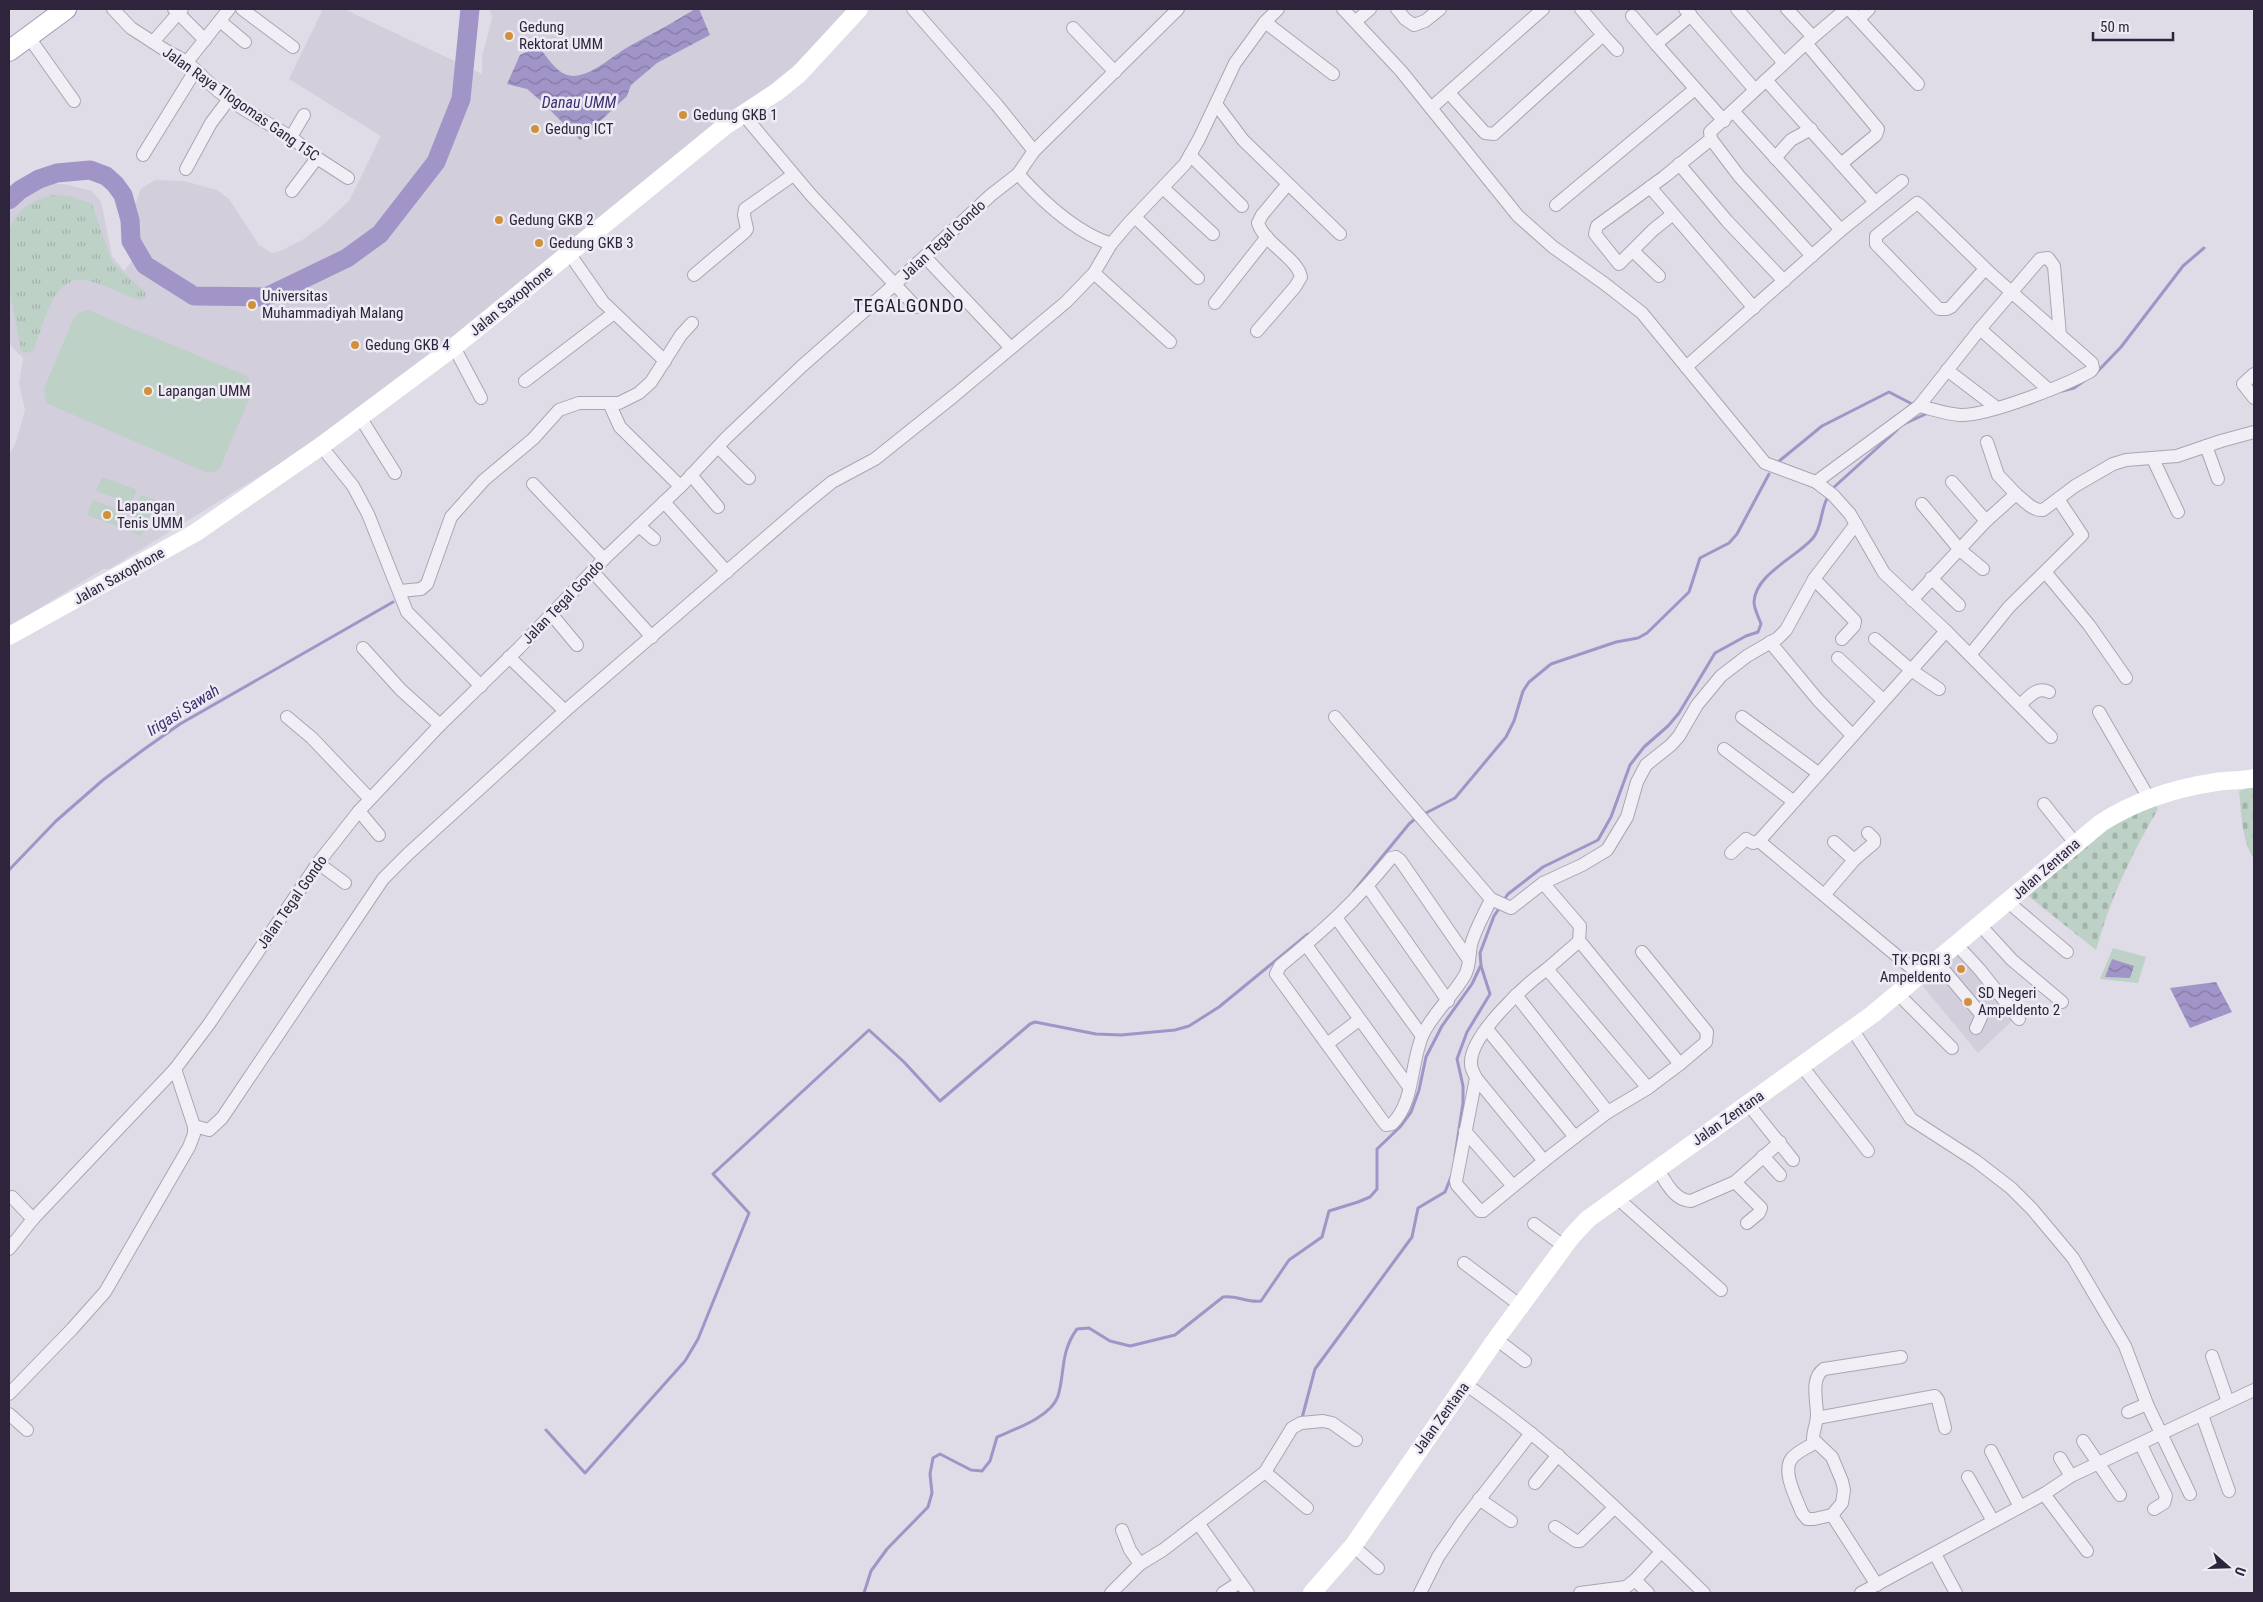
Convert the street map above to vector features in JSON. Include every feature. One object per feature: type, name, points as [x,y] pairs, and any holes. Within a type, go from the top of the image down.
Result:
[{"type":"main road","points":[[9,51],[66,9]]},
{"type":"street","name":"Jalan Raya Tlogomas Gang 15C","points":[[112,9],[131,28],[191,66],[229,99],[291,137],[348,178]]},
{"type":"street","points":[[143,155],[205,40],[228,9]]},
{"type":"street","points":[[242,9],[293,47]]},
{"type":"street","name":"Jalan Saxophone","points":[[9,636],[195,533],[322,446],[454,347],[742,114],[778,91],[799,74],[859,9]]},
{"type":"street","points":[[913,9],[997,105],[1034,151]]},
{"type":"street","name":"Jalan Tegal Gondo","points":[[9,1249],[33,1219],[172,1073],[209,1024],[318,863],[358,811],[440,725],[552,615],[604,559],[718,447],[802,366],[925,257],[991,195],[1018,174],[1034,151],[1178,9]]},
{"type":"street","points":[[194,1126],[209,1130],[222,1118],[383,879],[565,711],[832,482],[875,459],[1066,302],[1094,273],[1111,244],[1163,188],[1190,155],[1235,63],[1265,22],[1278,9]]},
{"type":"street","points":[[1342,9],[1380,47],[1504,201],[1530,229],[1642,313],[1766,463],[1825,489],[1850,514],[1884,573],[1970,654],[2051,737]]},
{"type":"street","points":[[1356,21],[1370,9]]},
{"type":"street","points":[[1397,9],[1405,19],[1414,25],[1425,21],[1440,9]]},
{"type":"street","points":[[1431,108],[1543,9]]},
{"type":"street","points":[[1581,9],[1617,50]]},
{"type":"street","points":[[1737,9],[1784,63]]},
{"type":"street","points":[[1787,9],[1878,129],[1876,135],[1841,164]]},
{"type":"street","points":[[1812,256],[1739,176],[1711,139],[1710,132],[1809,40],[1848,9],[1918,84]]},
{"type":"street","points":[[1859,19],[1869,9]]},
{"type":"street","points":[[152,42],[178,10],[205,40]]},
{"type":"street","points":[[1656,44],[1688,12],[1755,90]]},
{"type":"street","points":[[1632,16],[1695,89],[1774,158],[1841,230]]},
{"type":"street","points":[[220,21],[245,42]]},
{"type":"street","points":[[1265,22],[1333,74]]},
{"type":"street","points":[[1073,28],[1115,72]]},
{"type":"street","points":[[1449,93],[1485,133],[1494,134],[1603,35]]},
{"type":"street","points":[[28,36],[74,101]]},
{"type":"street","points":[[1766,80],[1875,202]]},
{"type":"street","points":[[1556,205],[1695,89]]},
{"type":"street","points":[[186,169],[211,122],[229,99]]},
{"type":"street","points":[[1216,104],[1243,140],[1340,234]]},
{"type":"street","points":[[742,114],[793,175],[916,307]]},
{"type":"street","points":[[291,137],[304,115]]},
{"type":"street","points":[[1774,158],[1791,140],[1811,129]]},
{"type":"street","points":[[1673,214],[1653,230],[1619,264],[1596,237],[1594,231],[1597,226],[1711,139]]},
{"type":"street","points":[[1190,155],[1242,206]]},
{"type":"street","points":[[292,191],[318,158]]},
{"type":"street","points":[[1679,164],[1727,221],[1784,281]]},
{"type":"street","points":[[1018,174],[1041,198],[1074,224],[1098,240],[1111,244]]},
{"type":"street","points":[[694,275],[745,232],[747,229],[744,215],[745,209],[793,175]]},
{"type":"street","points":[[1686,366],[1841,230],[1902,181]]},
{"type":"street","points":[[1257,331],[1295,287],[1300,277],[1297,269],[1259,228],[1259,219],[1288,184]]},
{"type":"street","points":[[1650,187],[1754,308]]},
{"type":"street","points":[[1163,188],[1213,234]]},
{"type":"street","points":[[1916,408],[1960,415],[1997,408],[2049,390],[2089,372],[2093,368],[2092,363],[1985,269],[1917,204],[1876,236],[1876,244],[1940,309],[1951,307],[1985,269]]},
{"type":"street","points":[[1135,217],[1198,278]]},
{"type":"street","points":[[1215,303],[1267,237]]},
{"type":"street","points":[[1633,251],[1659,276]]},
{"type":"street","points":[[569,253],[603,302],[665,361]]},
{"type":"street","points":[[925,257],[1011,348]]},
{"type":"street","points":[[1825,489],[1916,408],[1980,329],[2040,259],[2044,258],[2052,260],[2054,266],[2060,335]]},
{"type":"street","points":[[1094,273],[1170,342]]},
{"type":"street","points":[[525,380],[614,313]]},
{"type":"street","points":[[402,596],[426,584],[446,527],[458,507],[484,480],[533,439],[559,410],[579,402],[619,403],[639,393],[651,382],[681,335],[692,323]]},
{"type":"street","points":[[1980,329],[2049,390]]},
{"type":"street","points":[[454,347],[480,398]]},
{"type":"street","points":[[1947,370],[1997,408]]},
{"type":"street","points":[[2254,374],[2243,384],[2254,398]]},
{"type":"street","points":[[609,403],[620,427],[680,486]]},
{"type":"street","points":[[360,417],[395,474]]},
{"type":"street","points":[[1987,442],[1998,475],[2016,494],[2039,511],[2044,510],[2075,486],[2113,464],[2126,460],[2177,456],[2254,432]]},
{"type":"street","points":[[322,446],[345,475],[368,514],[408,612],[481,686]]},
{"type":"street","points":[[2206,446],[2218,479]]},
{"type":"street","points":[[718,447],[749,478]]},
{"type":"street","points":[[2152,459],[2178,512]]},
{"type":"street","points":[[691,475],[718,507]]},
{"type":"street","points":[[1952,482],[1986,521]]},
{"type":"street","points":[[533,484],[604,559]]},
{"type":"street","points":[[1912,600],[1986,521],[2016,494]]},
{"type":"street","points":[[1970,654],[2009,607],[2046,573],[2082,535],[2058,499]]},
{"type":"street","points":[[664,502],[727,572]]},
{"type":"street","points":[[1922,504],[1960,550],[1983,569]]},
{"type":"street","points":[[1335,717],[1498,903],[1517,906],[1543,882],[1582,865],[1607,850],[1627,817],[1637,782],[1646,765],[1679,736],[1697,705],[1721,676],[1733,665],[1778,638],[1786,630],[1814,579],[1856,524]]},
{"type":"street","points":[[639,526],[654,539]]},
{"type":"street","points":[[593,572],[652,636]]},
{"type":"street","points":[[2046,573],[2089,625],[2126,678]]},
{"type":"street","points":[[1931,578],[1959,606]]},
{"type":"street","points":[[1814,579],[1854,618],[1854,626],[1842,639]]},
{"type":"street","points":[[552,615],[577,645]]},
{"type":"street","points":[[1731,853],[1746,839],[1754,843],[1759,841],[1792,801],[1946,631]]},
{"type":"street","points":[[1875,639],[1911,670],[1939,689]]},
{"type":"street","points":[[1770,642],[1818,700],[1852,735]]},
{"type":"street","points":[[366,651],[400,690],[440,725]]},
{"type":"street","points":[[509,657],[565,711]]},
{"type":"street","points":[[1838,658],[1882,700]]},
{"type":"street","points":[[2020,705],[2036,691],[2041,689],[2049,692]]},
{"type":"street","points":[[2099,712],[2150,800]]},
{"type":"street","points":[[1742,717],[1818,773]]},
{"type":"street","points":[[290,720],[328,754],[370,799]]},
{"type":"street","points":[[1724,749],[1792,801]]},
{"type":"street","name":"Jalan Zentana","points":[[1314,1593],[1353,1546],[1390,1489],[1496,1339],[1588,1219],[1616,1197],[1873,1014],[1897,993],[1921,976],[2075,843],[2117,813],[2195,786],[2254,778]]},
{"type":"street","points":[[2044,804],[2075,843]]},
{"type":"street","points":[[358,811],[379,835]]},
{"type":"street","points":[[1825,894],[1854,860],[1874,843],[1874,839],[1868,833]]},
{"type":"street","points":[[1759,841],[1797,874],[1825,894],[1921,976]]},
{"type":"street","points":[[1834,842],[1854,860]]},
{"type":"street","points":[[1470,960],[1400,860],[1392,858],[1368,887],[1337,919],[1280,966],[1276,974],[1386,1125],[1392,1124],[1404,1105],[1422,1036],[1466,973],[1470,960],[1472,943],[1498,903]]},
{"type":"street","points":[[318,863],[345,883]]},
{"type":"street","points":[[1543,882],[1580,926],[1579,942],[1680,1064]]},
{"type":"street","points":[[1368,887],[1448,1001]]},
{"type":"street","points":[[2008,902],[2067,952]]},
{"type":"street","points":[[1337,919],[1422,1036]]},
{"type":"street","points":[[1980,925],[2012,960],[2062,1002]]},
{"type":"street","points":[[1544,1161],[1476,1078],[1472,1071],[1472,1056],[1476,1043],[1516,995],[1579,942]]},
{"type":"street","points":[[1306,945],[1409,1087]]},
{"type":"street","points":[[1957,945],[1980,970],[2019,1019]]},
{"type":"street","points":[[1476,1078],[1456,1181],[1457,1185],[1473,1204],[1483,1211],[1575,1136],[1608,1112],[1648,1088],[1706,1042],[1707,1032],[1642,952]]},
{"type":"street","points":[[1937,962],[1980,1013],[1981,1017],[1976,1028]]},
{"type":"street","points":[[1547,970],[1648,1088]]},
{"type":"street","points":[[1897,993],[1952,1048]]},
{"type":"street","points":[[1516,995],[1608,1112]]},
{"type":"street","points":[[1326,1044],[1359,1020]]},
{"type":"street","points":[[1487,1029],[1575,1136]]},
{"type":"street","points":[[1852,1029],[1911,1118],[1976,1161],[2011,1188],[2032,1209],[2073,1258],[2125,1346],[2148,1404],[2190,1494]]},
{"type":"street","points":[[1801,1065],[1868,1151]]},
{"type":"street","points":[[9,1394],[105,1292],[189,1147],[194,1134],[194,1126],[172,1073]]},
{"type":"street","points":[[1748,1104],[1793,1160]]},
{"type":"street","points":[[1465,1131],[1513,1186]]},
{"type":"street","points":[[1657,1168],[1669,1187],[1685,1201],[1691,1201],[1735,1182],[1780,1142]]},
{"type":"street","points":[[1763,1156],[1780,1175]]},
{"type":"street","points":[[1735,1182],[1760,1208],[1759,1213],[1747,1224]]},
{"type":"street","points":[[12,1197],[33,1219]]},
{"type":"street","points":[[1616,1197],[1721,1290]]},
{"type":"street","points":[[1534,1224],[1565,1247]]},
{"type":"street","points":[[1464,1263],[1521,1306]]},
{"type":"street","points":[[1496,1339],[1525,1361]]},
{"type":"street","points":[[2212,1356],[2228,1402]]},
{"type":"street","points":[[1816,1443],[1794,1455],[1790,1460],[1788,1470],[1802,1513],[1806,1519],[1832,1515],[1842,1503],[1844,1490],[1832,1457],[1816,1443],[1813,1431],[1817,1418],[1816,1382],[1820,1372],[1854,1363],[1901,1357]]},
{"type":"street","points":[[1465,1384],[1530,1431],[1558,1455],[1704,1593]]},
{"type":"street","points":[[1861,1593],[2044,1494],[2071,1476],[2141,1445],[2162,1433],[2184,1425],[2254,1390]]},
{"type":"street","points":[[1817,1418],[1935,1396],[1938,1400],[1945,1428]]},
{"type":"street","points":[[2128,1412],[2148,1404]]},
{"type":"street","points":[[9,1414],[27,1430]]},
{"type":"street","points":[[2202,1415],[2229,1491]]},
{"type":"street","points":[[1115,1592],[1140,1564],[1163,1550],[1265,1472],[1292,1428],[1301,1423],[1323,1421],[1332,1423],[1356,1440]]},
{"type":"street","points":[[1420,1593],[1438,1557],[1530,1431]]},
{"type":"street","points":[[2083,1441],[2120,1495]]},
{"type":"street","points":[[2141,1445],[2166,1496],[2164,1503],[2154,1509]]},
{"type":"street","points":[[1991,1451],[2020,1507]]},
{"type":"street","points":[[1535,1484],[1558,1455]]},
{"type":"street","points":[[2060,1458],[2071,1476]]},
{"type":"street","points":[[1265,1472],[1307,1508]]},
{"type":"street","points":[[1968,1477],[1993,1521]]},
{"type":"street","points":[[2044,1494],[2087,1551]]},
{"type":"street","points":[[1479,1499],[1511,1521]]},
{"type":"street","points":[[1555,1527],[1576,1541],[1580,1541],[1614,1508]]},
{"type":"street","points":[[1832,1515],[1876,1585]]},
{"type":"street","points":[[1198,1523],[1248,1593]]},
{"type":"street","points":[[1122,1530],[1140,1564]]},
{"type":"street","points":[[1353,1546],[1378,1568]]},
{"type":"street","points":[[1580,1593],[1620,1588],[1636,1580],[1662,1552]]},
{"type":"street","points":[[1935,1554],[1956,1593]]},
{"type":"street","points":[[1636,1580],[1648,1593]]},
{"type":"street","points":[[1223,1593],[1240,1582]]},
{"type":"shaded area","name":"Universitas Muhammadiyah Malang","points":[[323,9],[344,9],[482,74],[482,56],[492,19],[490,9],[852,9],[797,63],[626,202],[439,348],[431,352],[296,454],[109,569],[103,569],[9,627],[9,455],[16,442],[25,410],[19,384],[23,358],[11,346],[9,339],[9,212],[19,202],[45,184],[64,184],[92,191],[100,200],[102,206],[112,256],[124,271],[139,252],[135,229],[135,204],[141,189],[155,180],[184,181],[217,190],[229,199],[259,245],[272,253],[302,240],[323,225],[349,201],[381,136],[289,79]]},
{"type":"shaded area","name":"SD Negeri Ampeldento 2","points":[[1958,953],[2014,1019],[1978,1053],[1922,985]]},
{"type":"green space","points":[[53,195],[70,196],[92,204],[112,262],[145,292],[146,297],[139,300],[91,281],[73,281],[56,294],[33,351],[25,353],[21,351],[9,288],[9,228],[25,207],[37,200]]},
{"type":"green space","name":"Lapangan UMM","points":[[88,310],[247,376],[252,392],[219,470],[208,473],[46,403],[44,389],[74,317]]},
{"type":"green space","name":"Lapangan Tenis UMM","points":[[102,477],[135,489],[131,504],[96,491]]},
{"type":"green space","name":"Lapangan Tenis UMM","points":[[141,495],[156,500],[141,536],[128,530]]},
{"type":"green space","name":"Lapangan Tenis UMM","points":[[93,500],[126,513],[122,528],[87,515]]},
{"type":"green space","points":[[2254,786],[2254,858],[2247,844],[2241,816],[2239,791]]},
{"type":"green space","points":[[2155,804],[2158,809],[2122,878],[2096,950],[2027,895],[2093,835]]},
{"type":"green space","points":[[2113,948],[2146,957],[2138,983],[2100,979]]},
{"type":"water","name":"Danau UMM","points":[[695,9],[699,9],[710,35],[657,63],[631,85],[627,96],[580,140],[527,89],[507,84],[520,55],[531,50],[542,51],[555,67],[564,74],[581,75],[595,69],[628,47]]},
{"type":"water","points":[[2112,959],[2134,966],[2130,978],[2105,977]]},
{"type":"water","points":[[2216,982],[2232,1012],[2190,1028],[2170,988]]},
{"type":"waterway","points":[[9,200],[20,190],[39,179],[57,173],[90,170],[106,176],[123,195],[130,220],[131,241],[145,265],[194,296],[266,297],[347,258],[380,234],[436,162],[461,99],[470,9]]},
{"type":"waterway","points":[[2097,372],[2121,347],[2183,266],[2204,248]]},
{"type":"waterway","points":[[2062,391],[2074,388],[2084,381]]},
{"type":"waterway","points":[[1778,462],[1822,426],[1889,392],[1914,405]]},
{"type":"waterway","points":[[1904,424],[1928,413]]},
{"type":"waterway","points":[[1832,489],[1897,430]]},
{"type":"waterway","points":[[1422,815],[1455,798],[1506,737],[1514,721],[1523,691],[1529,682],[1551,664],[1616,642],[1638,638],[1647,633],[1689,592],[1700,558],[1729,543],[1737,534],[1769,474]]},
{"type":"waterway","points":[[1503,901],[1508,894],[1543,867],[1598,840],[1611,817],[1630,765],[1644,747],[1668,726],[1679,713],[1715,653],[1746,636],[1758,632],[1761,624],[1754,605],[1756,592],[1769,574],[1813,538],[1829,495]]},
{"type":"waterway","name":"Irigasi Sawah","points":[[9,870],[56,821],[103,780],[180,724],[393,602]]},
{"type":"waterway","points":[[1354,891],[1416,818]]},
{"type":"waterway","points":[[864,1593],[871,1571],[887,1549],[928,1507],[932,1493],[930,1474],[933,1458],[940,1454],[971,1470],[982,1471],[990,1461],[997,1437],[1032,1421],[1048,1410],[1054,1403],[1058,1396],[1065,1354],[1077,1329],[1089,1328],[1110,1341],[1130,1346],[1175,1335],[1223,1297],[1261,1301],[1289,1260],[1322,1237],[1329,1211],[1370,1197],[1377,1189],[1377,1149],[1400,1127],[1411,1112],[1419,1090],[1426,1057],[1442,1026],[1472,984],[1481,965],[1480,953],[1494,916],[1500,907]]},
{"type":"waterway","points":[[546,1430],[585,1473],[685,1361],[698,1339],[749,1213],[713,1174],[869,1030],[904,1062],[940,1101],[1030,1024],[1035,1022],[1096,1034],[1121,1035],[1175,1030],[1189,1026],[1219,1007],[1308,934]]},
{"type":"waterway","points":[[1455,1156],[1463,1103],[1463,1086],[1457,1059],[1467,1032],[1490,994],[1481,966]]},
{"type":"waterway","points":[[1302,1418],[1315,1369],[1412,1237],[1418,1208],[1445,1192],[1451,1177]]},
{"type":"place","name":"Gedung Rektorat UMM","points":[[509,36]]},
{"type":"place","name":"Gedung GKB 1","points":[[683,115]]},
{"type":"place","name":"Gedung ICT","points":[[535,129]]},
{"type":"place","name":"Gedung GKB 2","points":[[499,220]]},
{"type":"place","name":"Gedung GKB 3","points":[[539,243]]},
{"type":"place","name":"Universitas Muhammadiyah Malang","points":[[252,305]]},
{"type":"place","name":"Gedung GKB 4","points":[[355,345]]},
{"type":"place","name":"Lapangan UMM","points":[[148,391]]},
{"type":"place","name":"Lapangan Tenis UMM","points":[[107,515]]},
{"type":"place","name":"TK PGRI 3 Ampeldento","points":[[1961,969]]},
{"type":"place","name":"SD Negeri Ampeldento 2","points":[[1968,1002]]},
{"type":"district","name":"TEGALGONDO","points":[[909,305]]}]
